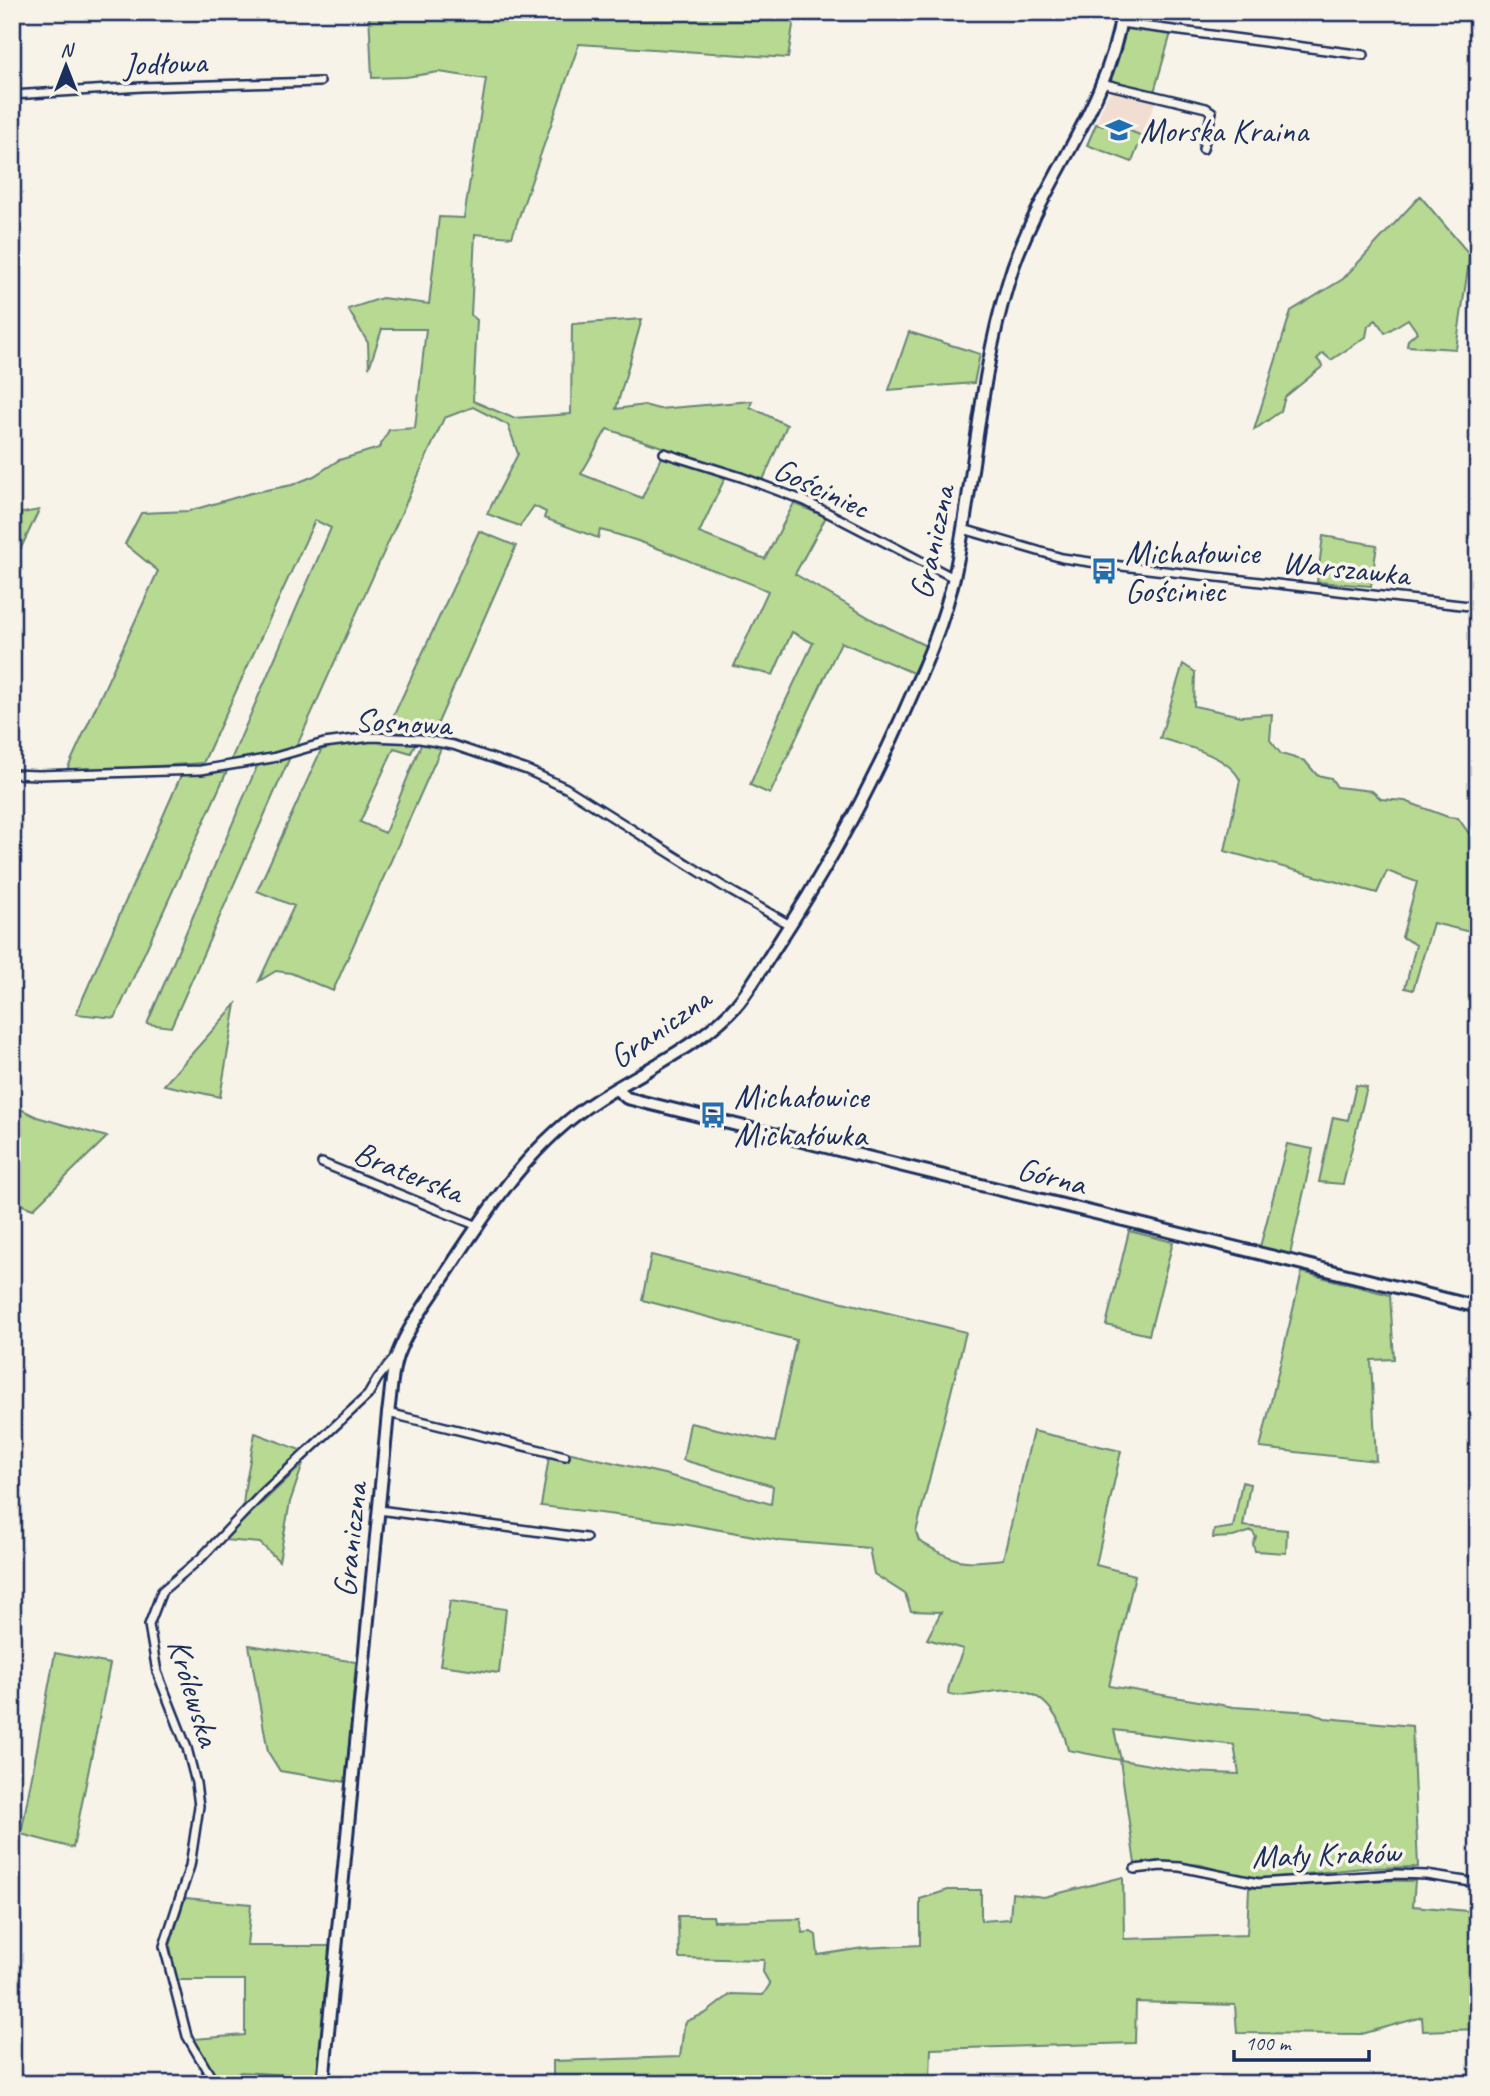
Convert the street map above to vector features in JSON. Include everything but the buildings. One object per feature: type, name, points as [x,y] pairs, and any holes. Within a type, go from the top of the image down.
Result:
[{"type":"street","points":[[1121,18],[1364,55]]},
{"type":"street","name":"Graniczna","points":[[323,2084],[388,1413],[397,1357],[414,1322],[478,1226],[535,1152],[561,1126],[702,1036],[741,1000],[838,847],[874,779],[933,643],[954,578],[991,354],[1008,281],[1021,246],[1101,83],[1121,18]]},
{"type":"street","name":"Jodłowa","points":[[12,95],[104,89],[320,82]]},
{"type":"street","points":[[1101,83],[1206,108],[1212,112],[1212,119],[1203,149]]},
{"type":"street","name":"Gościniec","points":[[664,453],[741,477],[806,502],[954,578]]},
{"type":"street","name":"Warszawka","points":[[963,529],[1062,558],[1478,607]]},
{"type":"street","name":"Sosnowa","points":[[12,774],[201,770],[247,763],[324,743],[372,737],[420,739],[453,745],[527,770],[566,788],[790,925]]},
{"type":"street","name":"Górna","points":[[616,1089],[627,1098],[1478,1307]]},
{"type":"street","name":"Braterska","points":[[322,1163],[478,1226]]},
{"type":"street","name":"Królewska","points":[[215,2084],[187,2036],[164,1946],[190,1866],[199,1806],[187,1748],[157,1672],[149,1625],[162,1591],[201,1558],[261,1495],[368,1395],[378,1378],[397,1357]]},
{"type":"street","points":[[388,1413],[565,1456]]},
{"type":"street","points":[[379,1510],[586,1538]]},
{"type":"street","name":"Mały Kraków","points":[[1135,1869],[1180,1867],[1258,1883],[1397,1874],[1426,1875],[1478,1883]]},
{"type":"shaded area","name":"Morska Kraina","points":[[1117,90],[1156,100],[1132,162],[1087,145],[1108,94]]},
{"type":"green space","points":[[369,12],[795,12],[788,58],[579,44],[512,237],[475,234],[471,315],[477,320],[473,401],[513,418],[571,414],[572,324],[642,319],[616,409],[644,405],[659,409],[752,401],[750,407],[787,425],[763,480],[607,429],[581,474],[642,498],[662,455],[725,478],[699,533],[765,559],[794,503],[826,517],[795,574],[875,621],[926,646],[913,673],[841,642],[770,794],[750,785],[813,643],[792,632],[773,675],[734,666],[768,591],[625,537],[600,530],[598,538],[544,518],[546,512],[534,506],[520,526],[487,514],[518,454],[508,425],[473,407],[444,418],[296,748],[230,762],[331,528],[315,520],[203,763],[66,772],[158,571],[125,544],[141,513],[189,511],[251,493],[292,485],[314,476],[339,460],[379,448],[389,430],[415,428],[426,329],[382,329],[369,368],[368,343],[348,309],[382,298],[429,304],[439,217],[464,218],[486,79],[439,72],[372,78]]},
{"type":"green space","points":[[1127,27],[1171,33],[1154,92],[1110,82]]},
{"type":"green space","points":[[1107,121],[1142,136],[1132,162],[1087,145],[1096,124],[1103,126]]},
{"type":"green space","points":[[1420,196],[1470,255],[1456,349],[1407,346],[1408,340],[1417,332],[1408,319],[1385,333],[1376,320],[1368,326],[1366,337],[1331,360],[1323,353],[1317,359],[1323,366],[1285,397],[1281,411],[1254,430],[1291,311],[1343,279]]},
{"type":"green space","points":[[909,332],[980,354],[974,383],[889,390]]},
{"type":"green space","points":[[39,510],[12,567],[12,515]]},
{"type":"green space","points":[[479,531],[516,546],[433,734],[386,732]]},
{"type":"green space","points":[[1323,536],[1377,545],[1371,586],[1317,582]]},
{"type":"green space","points":[[1183,664],[1195,672],[1194,706],[1241,716],[1272,714],[1270,740],[1281,754],[1305,761],[1317,775],[1331,778],[1337,787],[1372,791],[1381,799],[1405,801],[1448,817],[1458,818],[1473,839],[1478,839],[1478,930],[1466,931],[1433,923],[1413,990],[1405,988],[1416,945],[1402,937],[1417,882],[1387,871],[1377,893],[1225,851],[1240,780],[1234,771],[1216,758],[1160,738]]},
{"type":"green space","points":[[416,742],[411,753],[394,748],[360,822],[385,833],[422,742],[442,746],[333,991],[291,973],[276,971],[259,981],[294,906],[257,891],[321,750],[340,744]]},
{"type":"green space","points":[[290,757],[171,1027],[147,1024],[257,766]]},
{"type":"green space","points":[[227,771],[115,1018],[76,1014],[182,773]]},
{"type":"green space","points":[[236,1004],[220,1097],[164,1085]]},
{"type":"green space","points":[[1356,1085],[1367,1087],[1343,1184],[1319,1182],[1333,1117],[1348,1120]]},
{"type":"green space","points":[[12,1105],[37,1117],[107,1137],[33,1209],[12,1201]]},
{"type":"green space","points":[[1287,1144],[1313,1149],[1290,1255],[1260,1247]]},
{"type":"green space","points":[[1129,1231],[1173,1242],[1149,1335],[1106,1325]]},
{"type":"green space","points":[[651,1255],[966,1332],[916,1532],[919,1541],[959,1560],[1003,1559],[1033,1431],[1121,1451],[1096,1565],[1135,1575],[1109,1686],[1234,1707],[1311,1712],[1325,1718],[1412,1726],[1418,1867],[1362,1868],[1268,1878],[1238,1876],[1201,1865],[1159,1861],[1135,1864],[1120,1760],[1068,1750],[1062,1729],[1051,1710],[1036,1696],[1026,1692],[1005,1690],[964,1695],[948,1694],[963,1649],[927,1639],[941,1612],[911,1611],[905,1594],[874,1574],[869,1548],[781,1541],[682,1523],[541,1506],[549,1457],[564,1461],[567,1452],[664,1474],[771,1504],[773,1486],[683,1460],[690,1423],[775,1442],[796,1340],[642,1300]],"holes":[[[1114,1730],[1234,1745],[1239,1774],[1190,1772],[1121,1760]]]},
{"type":"green space","points":[[1302,1272],[1390,1295],[1394,1359],[1371,1360],[1376,1461],[1260,1448]]},
{"type":"green space","points":[[255,1433],[303,1451],[243,1506],[245,1487]]},
{"type":"green space","points":[[303,1464],[290,1502],[279,1561],[260,1543],[223,1540]]},
{"type":"green space","points":[[1242,1482],[1250,1484],[1243,1526],[1287,1530],[1286,1553],[1255,1551],[1253,1544],[1256,1537],[1252,1531],[1233,1537],[1213,1538],[1214,1530],[1233,1527]]},
{"type":"green space","points":[[450,1601],[506,1609],[499,1673],[440,1665]]},
{"type":"green space","points":[[249,1645],[356,1662],[346,1782],[280,1771],[268,1752]]},
{"type":"green space","points":[[55,1653],[110,1664],[73,1848],[21,1834]]},
{"type":"green space","points":[[1123,1877],[1124,1939],[1247,1935],[1249,1888],[1359,1880],[1415,1881],[1413,1906],[1478,1912],[1478,2029],[1423,2031],[1422,2017],[1362,2034],[1237,2033],[1235,2005],[1136,2002],[1135,2043],[931,2049],[930,2078],[804,2084],[553,2084],[553,2061],[680,2057],[687,2021],[706,2013],[731,1994],[763,1995],[770,1984],[763,1972],[764,1960],[679,1958],[678,1916],[713,1916],[714,1921],[801,1919],[802,1933],[811,1932],[816,1935],[818,1955],[863,1948],[920,1945],[920,1899],[948,1890],[981,1890],[981,1921],[1010,1919],[1012,1893],[1044,1897]]},
{"type":"green space","points":[[185,1898],[251,1904],[247,1946],[331,1946],[318,2077],[241,2072],[218,2081],[193,2039],[245,2035],[245,1980],[177,1980],[170,1946]]},
{"type":"place","name":"Morska Kraina","points":[[1119,130]]},
{"type":"place","name":"Michałowice Gościniec","points":[[1104,571]]},
{"type":"place","name":"Michałowice Michałówka","points":[[713,1115]]}]
